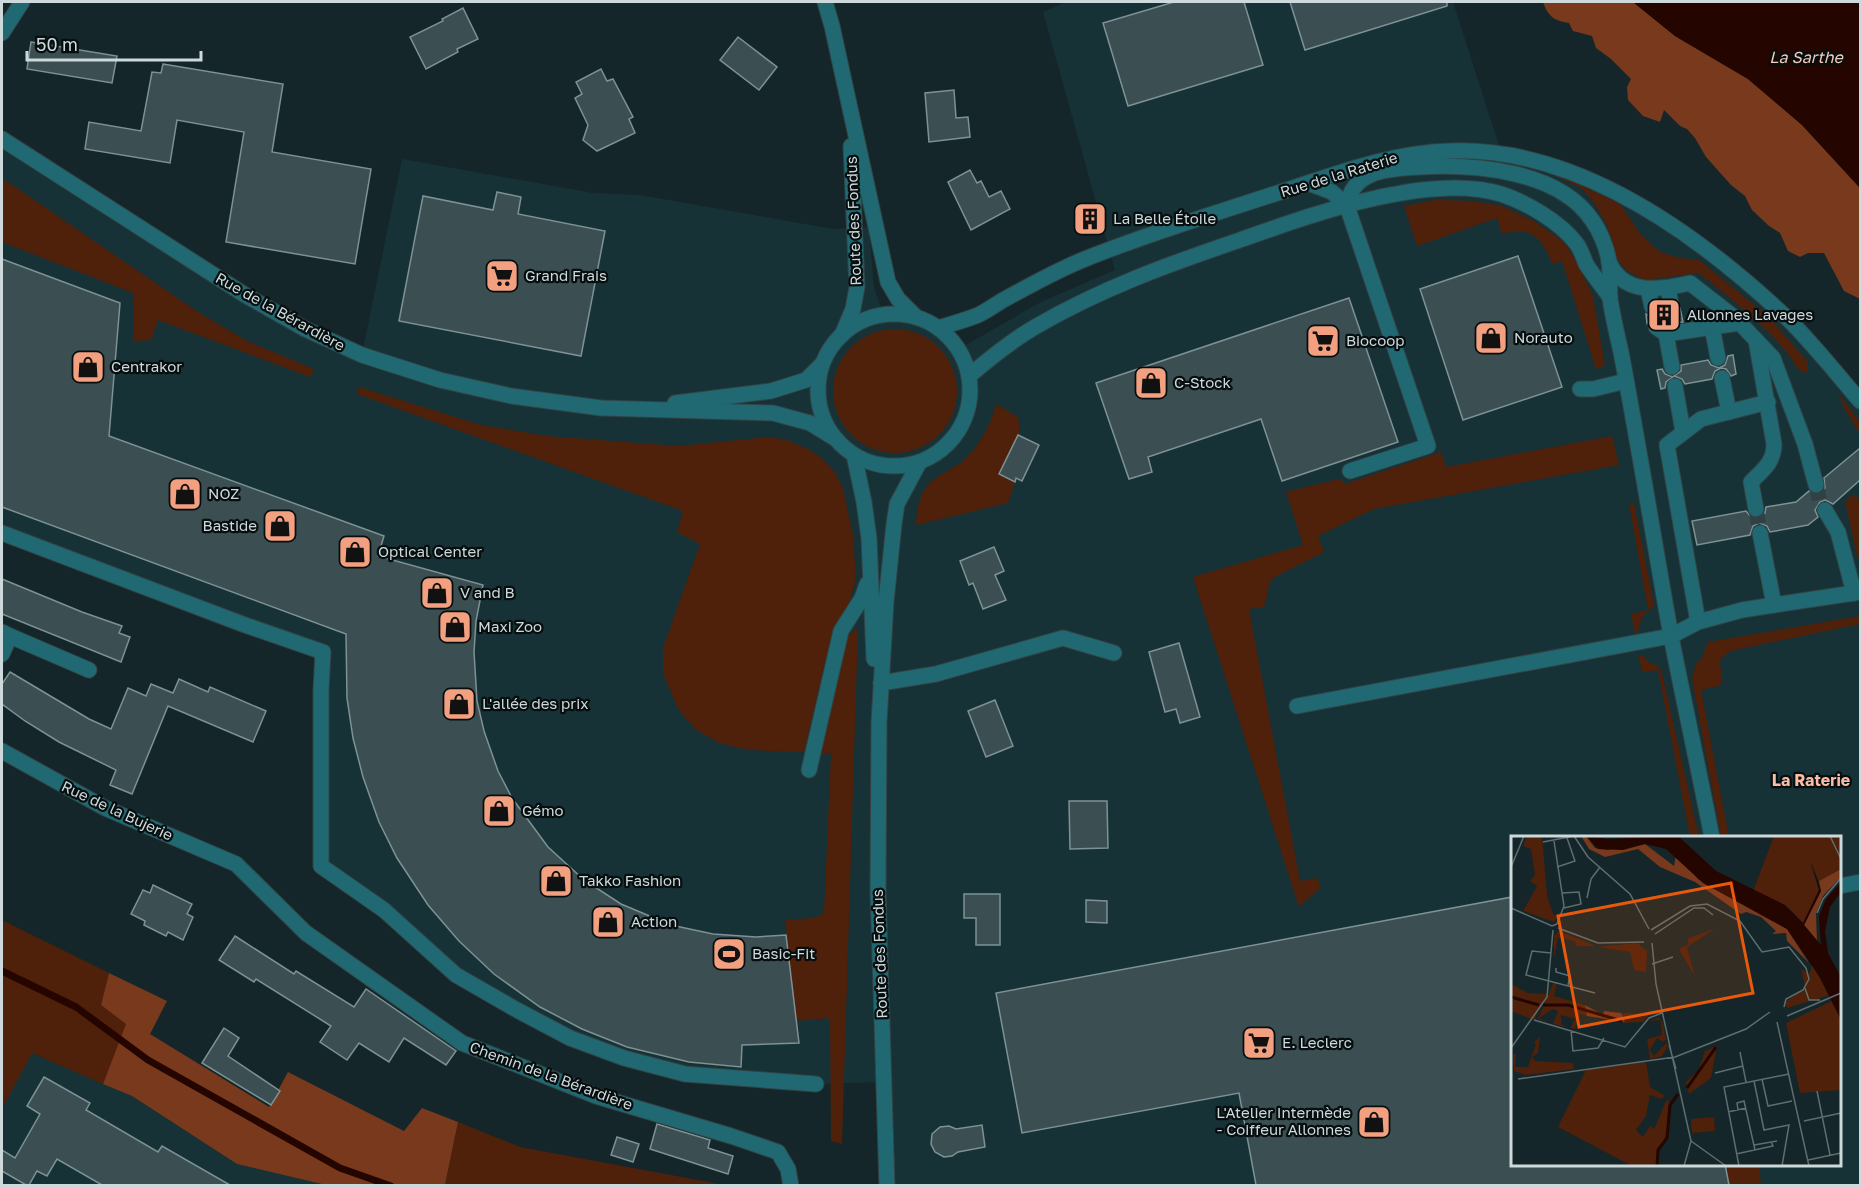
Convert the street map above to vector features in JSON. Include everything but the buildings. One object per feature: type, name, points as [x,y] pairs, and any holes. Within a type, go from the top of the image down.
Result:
[{"type":"street","points":[[2,33],[22,2]]},
{"type":"street","name":"Route des Fondus","points":[[825,2],[888,282],[898,299],[916,317]]},
{"type":"street","name":"Route des Fondus","points":[[842,335],[853,309],[857,287],[849,104]]},
{"type":"street","name":"Rue de la Bérardière","points":[[2,139],[245,295],[305,329],[348,349],[440,380],[511,396],[565,404],[627,409],[773,413],[810,423],[836,440]]},
{"type":"street","name":"Rue de la Raterie","points":[[938,328],[979,315],[1028,287],[1083,260],[1390,157],[1453,151],[1514,157],[1572,172],[1604,185],[1634,202],[1731,269],[1788,320],[1860,402]]},
{"type":"street","name":"Rue de la Raterie","points":[[1355,186],[1360,180],[1376,172],[1442,166],[1486,168],[1526,177],[1557,189],[1584,210],[1599,232],[1609,262],[1610,297]]},
{"type":"street","points":[[1380,197],[1380,185],[1385,179],[1392,174],[1411,168]]},
{"type":"street","points":[[1308,183],[1355,186],[1375,191],[1380,197]]},
{"type":"street","points":[[1308,183],[1332,192],[1347,206],[1428,446],[1350,471]]},
{"type":"street","points":[[1347,206],[1355,186]]},
{"type":"street","name":"Rue de la Raterie","points":[[969,376],[1001,349],[1034,328],[1124,282],[1273,228],[1380,197],[1427,189],[1484,190],[1503,195],[1530,207],[1546,217],[1577,244],[1587,264],[1610,297]]},
{"type":"street","points":[[1609,262],[1613,270],[1632,286],[1648,289],[1668,288],[1690,283],[1739,323],[1773,358],[1805,444],[1816,485]]},
{"type":"street","points":[[1668,288],[1671,304]]},
{"type":"street","points":[[1648,289],[1652,307]]},
{"type":"street","points":[[1610,297],[1671,636],[1712,836]]},
{"type":"street","points":[[896,314],[916,317],[938,328],[958,349],[969,376],[970,401],[961,428],[941,451],[919,463],[892,467],[868,462],[854,455],[836,440],[824,420],[819,404],[818,386],[823,364],[830,349],[842,335],[874,317],[896,314]]},
{"type":"street","points":[[1672,367],[1666,328],[1712,327],[1739,323]]},
{"type":"street","points":[[1712,327],[1718,358]]},
{"type":"street","points":[[1756,340],[1768,402],[1774,454],[1771,463],[1751,482],[1756,509]]},
{"type":"street","name":"Rue de la Bérardière","points":[[627,409],[771,391],[806,380],[823,364]]},
{"type":"street","points":[[1722,378],[1729,412]]},
{"type":"street","points":[[1580,389],[1593,389],[1626,381]]},
{"type":"street","points":[[1675,386],[1683,432]]},
{"type":"street","points":[[1698,622],[1667,445],[1701,419],[1768,402]]},
{"type":"street","name":"Route des Fondus","points":[[854,455],[864,502],[871,573],[871,615],[879,722]]},
{"type":"street","name":"Route des Fondus","points":[[887,1185],[878,891],[879,722],[886,602],[897,504],[919,463]]},
{"type":"street","points":[[1297,706],[1671,636],[1698,622],[1742,610],[1857,592],[1838,532],[1825,510]]},
{"type":"street","points":[[2,533],[323,652],[321,866],[384,910],[456,975],[570,1038],[624,1058],[685,1074],[816,1084]]},
{"type":"street","points":[[1760,533],[1774,605]]},
{"type":"street","points":[[809,770],[841,631],[862,598],[871,573]]},
{"type":"street","points":[[2,654],[6,634],[88,670]]},
{"type":"street","points":[[881,683],[936,674],[1063,638],[1114,653]]},
{"type":"street","name":"Rue de la Bujerie","points":[[2,751],[105,808],[236,864]]},
{"type":"street","name":"Chemin de la Bérardière","points":[[236,864],[306,933],[462,1043],[596,1096],[778,1152],[788,1169],[791,1185]]},
{"type":"street","points":[[1841,886],[1860,882]]},
{"type":"shaded area","points":[[1066,2],[1453,2],[1502,155],[1572,172],[1731,269],[1860,401],[1860,1185],[887,1185],[883,1082],[816,1084],[685,1074],[517,1010],[321,866],[323,652],[2,539],[2,138],[194,264],[362,354],[402,159],[593,193],[640,195],[833,229],[869,227],[874,288],[884,315],[905,315],[930,323],[944,332],[959,349],[1041,302],[1115,270],[1043,12]]},
{"type":"shaded area","points":[[1543,2],[1633,2],[1675,36],[1748,79],[1802,125],[1860,188],[1860,299],[1844,291],[1824,253],[1808,253],[1800,257],[1788,251],[1780,233],[1752,210],[1745,196],[1731,185],[1706,157],[1687,129],[1680,126],[1664,110],[1660,122],[1643,116],[1628,100],[1627,87],[1631,79],[1596,48],[1592,36],[1573,31],[1569,23],[1552,17]]},
{"type":"shaded area","points":[[1552,174],[1568,179],[1620,204],[1641,235],[1660,252],[1680,258],[1699,260],[1768,316],[1808,362],[1808,373],[1798,370],[1781,345],[1768,332],[1699,273],[1645,280],[1627,271],[1615,256],[1607,225],[1593,201],[1581,188]]},
{"type":"shaded area","points":[[2,178],[198,312],[247,341],[314,369],[310,377],[158,320],[151,340],[134,341],[133,293],[2,242]]},
{"type":"shaded area","points":[[1435,200],[1473,201],[1502,206],[1532,220],[1564,242],[1593,296],[1605,365],[1596,369],[1562,261],[1552,264],[1544,247],[1534,236],[1520,231],[1502,234],[1497,218],[1417,246],[1404,206]]},
{"type":"shaded area","points":[[895,329],[919,333],[939,347],[953,367],[957,391],[953,415],[939,435],[919,449],[895,453],[871,449],[851,435],[837,415],[833,391],[837,367],[851,347],[871,333]]},
{"type":"shaded area","points":[[359,387],[481,425],[547,436],[678,446],[769,437],[787,440],[822,458],[834,471],[843,488],[853,535],[856,579],[848,606],[832,632],[804,752],[749,750],[719,743],[695,729],[678,709],[663,673],[663,648],[700,544],[677,532],[683,511],[357,394]]},
{"type":"shaded area","points":[[1838,393],[1860,422],[1860,434],[1844,408]]},
{"type":"shaded area","points":[[996,404],[1018,417],[1020,432],[999,474],[1015,482],[1008,503],[916,525],[917,510],[924,491],[933,480],[963,461],[974,449],[988,427]]},
{"type":"shaded area","points":[[1612,436],[1619,465],[1374,509],[1318,536],[1324,552],[1273,578],[1264,607],[1249,609],[1300,881],[1317,878],[1321,887],[1299,907],[1193,577],[1303,545],[1286,492],[1339,479],[1345,484],[1441,452],[1446,467]]},
{"type":"shaded area","points":[[1854,494],[1860,500],[1860,562],[1845,501]]},
{"type":"shaded area","points":[[1634,503],[1654,605],[1642,617],[1637,633],[1635,633],[1631,614],[1648,610],[1629,504]]},
{"type":"shaded area","points":[[1860,616],[1860,624],[1730,651],[1720,660],[1722,685],[1701,690],[1729,836],[1721,836],[1692,678],[1696,663],[1701,660],[1708,642]]},
{"type":"shaded area","points":[[858,627],[842,1144],[831,1141],[830,1018],[796,1021],[785,920],[814,918],[824,913],[831,753],[821,753],[845,639]]},
{"type":"shaded area","points":[[1638,655],[1642,655],[1661,669],[1699,836],[1690,836],[1658,670],[1642,672]]},
{"type":"shaded area","points":[[2,920],[109,973],[101,1005],[127,1024],[103,1084],[32,1053],[2,1109]]},
{"type":"shaded area","points":[[109,973],[167,1001],[150,1034],[269,1107],[288,1072],[404,1131],[422,1108],[458,1122],[445,1185],[326,1185],[237,1164],[132,1096],[103,1084],[126,1024],[101,1005]]},
{"type":"shaded area","points":[[2,1037],[32,1053],[132,1096],[237,1164],[326,1185],[2,1185]]},
{"type":"shaded area","points":[[458,1122],[520,1147],[725,1185],[445,1186]]},
{"type":"shaded area","points":[[1725,1166],[1759,1166],[1761,1185],[1729,1185]]},
{"type":"water","name":"La Sarthe","points":[[1633,2],[1860,2],[1860,188],[1802,125],[1748,79],[1675,36]]},
{"type":"waterway","points":[[2,971],[76,1007],[148,1060],[340,1168],[391,1186]]},
{"type":"tunnel","points":[[1671,304],[1675,323]]},
{"type":"tunnel","points":[[1816,485],[1820,502],[1825,510]]},
{"type":"tunnel","points":[[1756,509],[1760,533]]},
{"type":"place","name":"La Belle Étoile","points":[[1090,219]]},
{"type":"place","name":"Grand Frais","points":[[502,276]]},
{"type":"place","name":"Allonnes Lavages","points":[[1664,315]]},
{"type":"place","name":"Norauto","points":[[1491,338]]},
{"type":"place","name":"Biocoop","points":[[1323,341]]},
{"type":"place","name":"Centrakor","points":[[88,367]]},
{"type":"place","name":"C-Stock","points":[[1151,383]]},
{"type":"place","name":"NOZ","points":[[185,494]]},
{"type":"place","name":"Bastide","points":[[280,526]]},
{"type":"place","name":"Optical Center","points":[[355,552]]},
{"type":"place","name":"V and B","points":[[437,593]]},
{"type":"place","name":"Maxi Zoo","points":[[455,627]]},
{"type":"place","name":"L'allée des prix","points":[[459,704]]},
{"type":"place","name":"Gémo","points":[[499,811]]},
{"type":"place","name":"Takko Fashion","points":[[556,881]]},
{"type":"place","name":"Action","points":[[608,922]]},
{"type":"place","name":"Basic-Fit","points":[[729,954]]},
{"type":"place","name":"E. Leclerc","points":[[1259,1043]]},
{"type":"place","name":"L'Atelier Intermède - Coiffeur Allonnes","points":[[1374,1122]]},
{"type":"district","name":"La Raterie","points":[[1811,780]]}]
